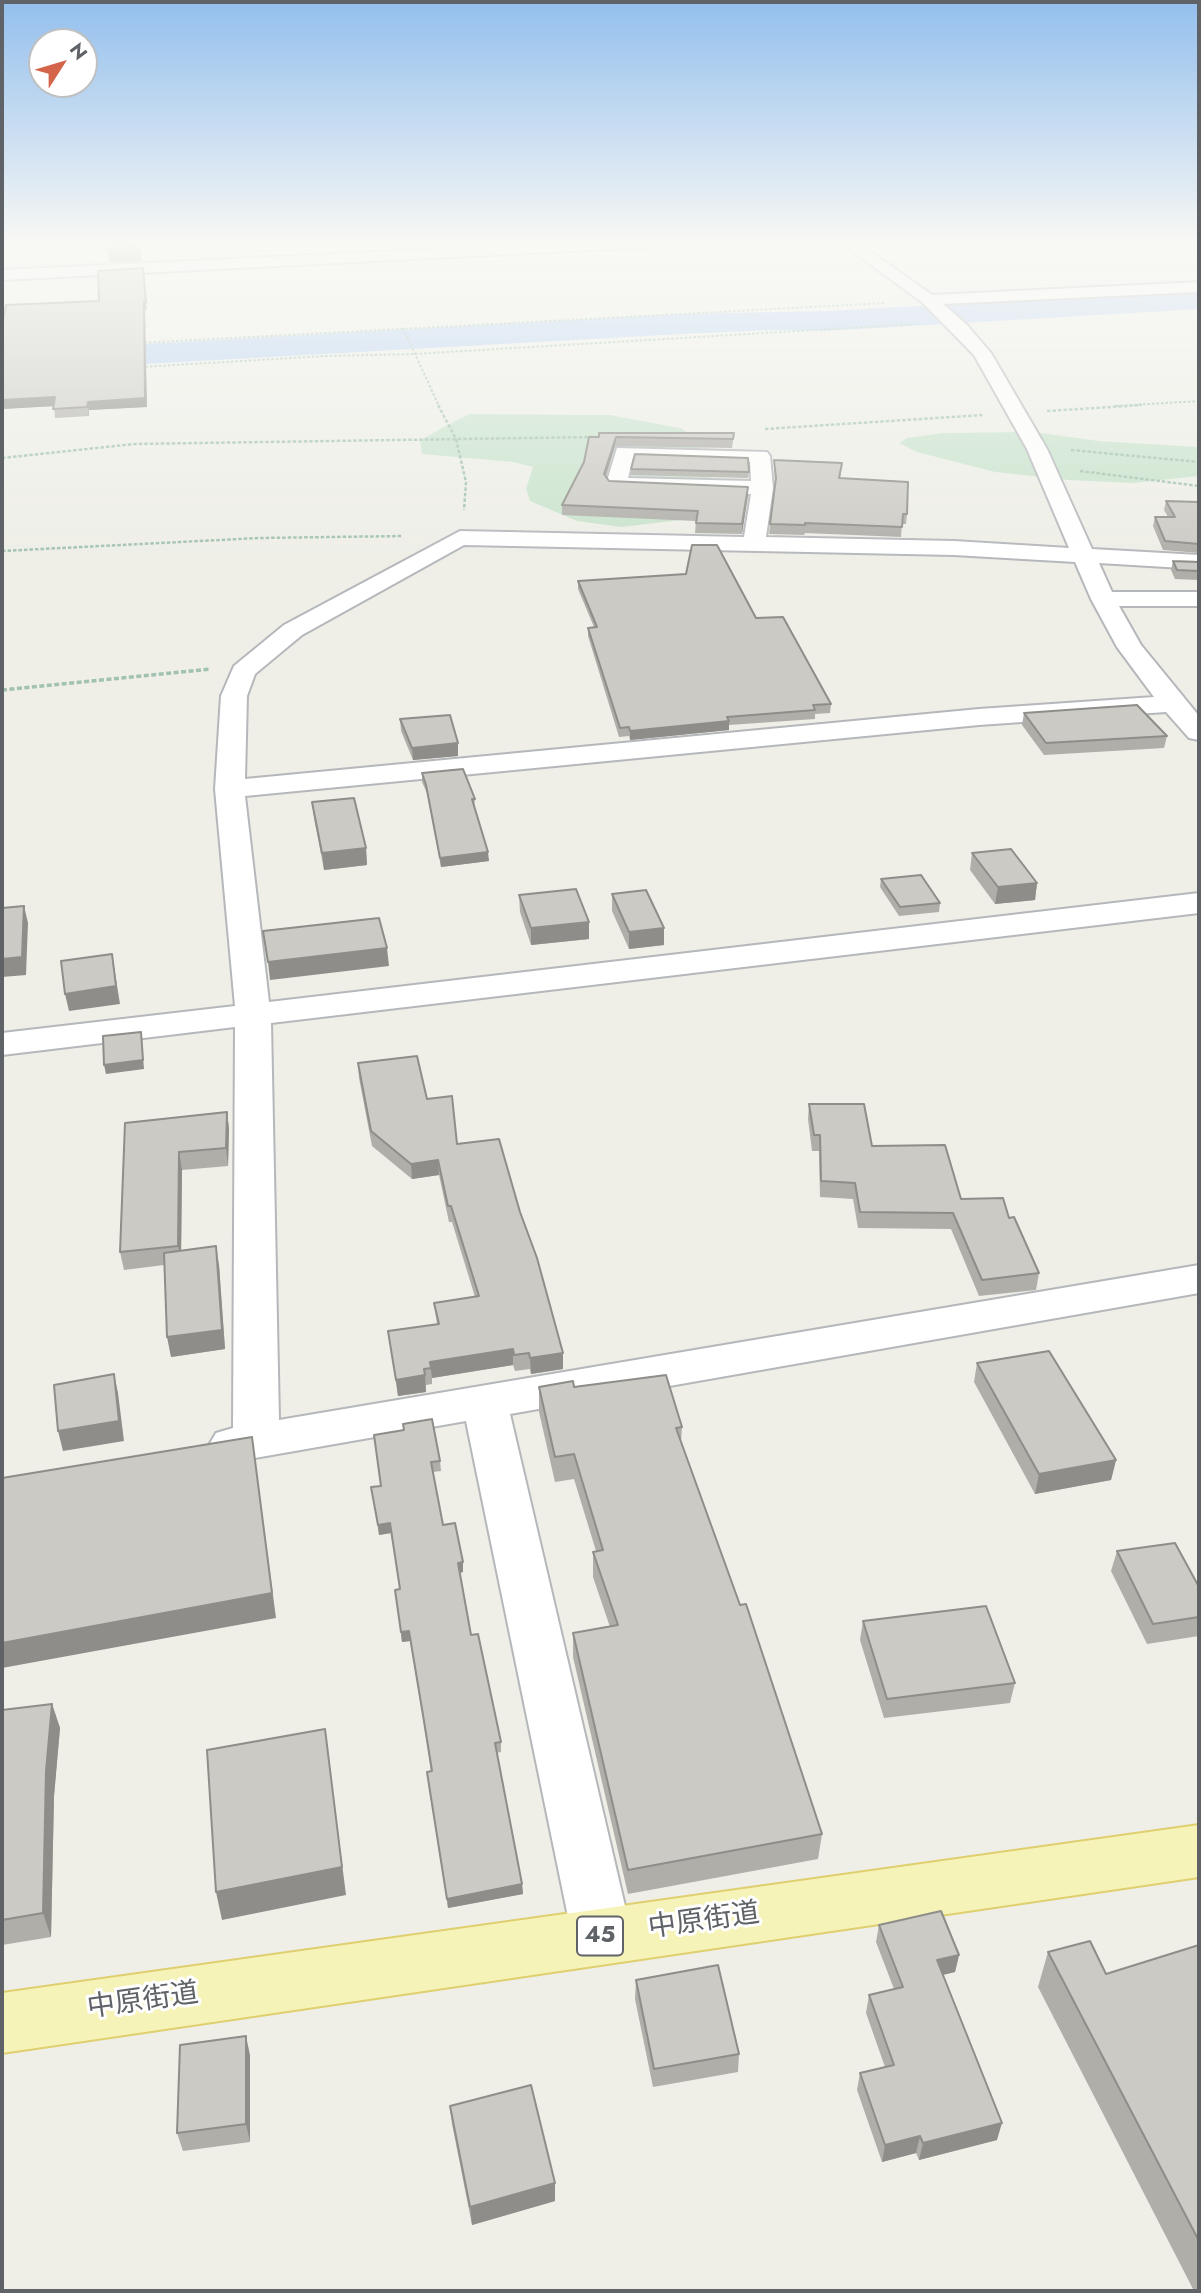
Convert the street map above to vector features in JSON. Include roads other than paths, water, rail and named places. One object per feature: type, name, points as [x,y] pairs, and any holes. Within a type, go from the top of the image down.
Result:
[{"type":"main road","name":"中原街道","points":[[2,2023],[1199,1851]]},
{"type":"street","points":[[979,350],[999,379],[1014,413],[1041,457],[1103,599],[1130,647],[1169,699],[1199,732]]},
{"type":"street","points":[[754,544],[762,488],[760,456],[624,453],[616,484],[762,488]]},
{"type":"street","points":[[257,1441],[253,1015],[230,789],[234,696],[243,671],[293,629],[460,537],[954,548],[1199,562]]},
{"type":"street","points":[[1103,599],[1199,599]]},
{"type":"street","points":[[230,789],[1169,699],[1199,692]]},
{"type":"street","points":[[2,1044],[1199,903]]},
{"type":"street","points":[[190,1451],[1199,1279]]},
{"type":"street","points":[[485,1402],[602,1936]]},
{"type":"waterway","points":[[2,362],[216,350]]}]
